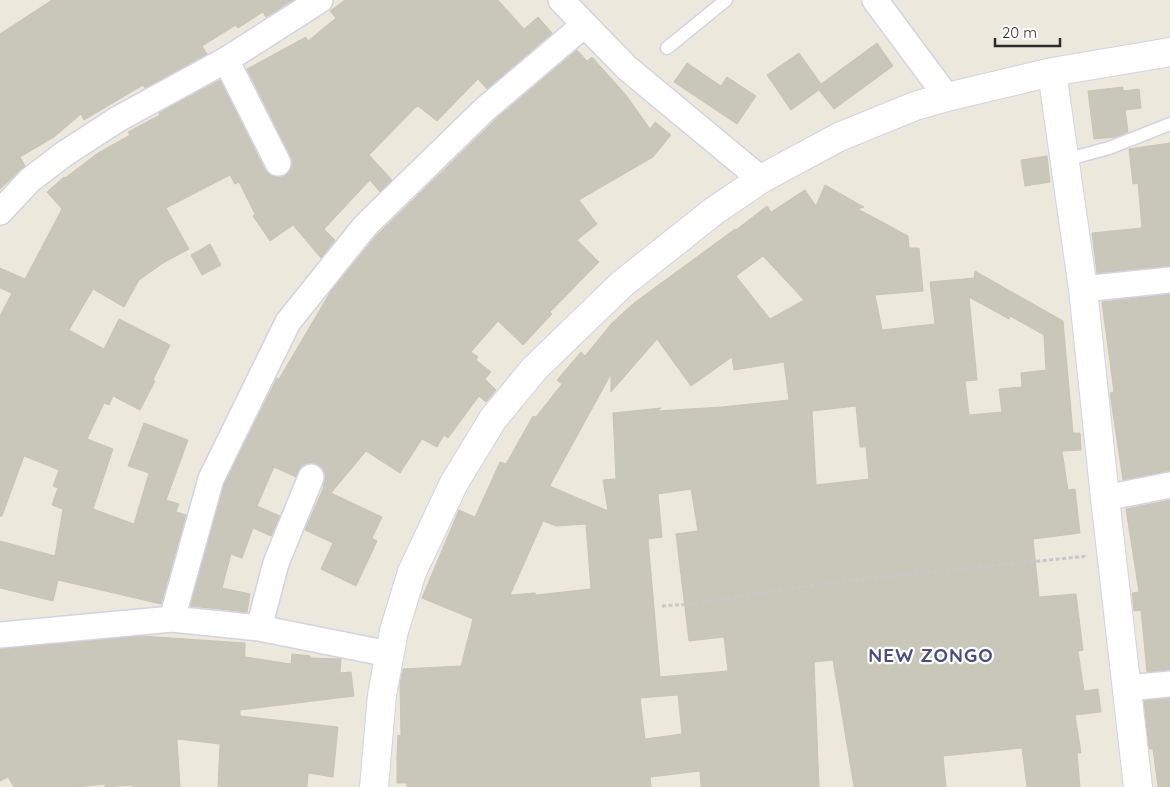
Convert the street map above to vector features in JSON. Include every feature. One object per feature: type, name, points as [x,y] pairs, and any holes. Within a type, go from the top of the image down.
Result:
[{"type":"street","points":[[0,212],[30,180],[64,154],[118,119],[226,60],[320,0]]},
{"type":"street","points":[[561,0],[627,68],[760,179]]},
{"type":"street","points":[[874,0],[947,97]]},
{"type":"street","points":[[172,619],[211,479],[288,322],[364,226],[484,110],[584,25]]},
{"type":"street","points":[[374,787],[382,695],[394,631],[412,572],[454,483],[493,419],[534,369],[622,284],[714,210],[760,179],[840,137],[915,106],[947,97],[1052,72],[1170,52]]},
{"type":"street","points":[[226,60],[278,163]]},
{"type":"street","points":[[1052,72],[1084,289],[1111,554],[1138,787]]},
{"type":"street","points":[[1084,289],[1170,280]]},
{"type":"street","points":[[259,628],[276,563],[310,477]]},
{"type":"street","points":[[1105,498],[1170,485]]},
{"type":"street","points":[[0,635],[172,619],[259,628],[389,654]]},
{"type":"street","points":[[1126,688],[1170,684]]},
{"type":"lane","points":[[667,48],[726,0]]},
{"type":"lane","points":[[1064,160],[1109,148],[1170,124]]},
{"type":"path","points":[[662,606],[691,604],[834,582],[1111,554]]},
{"type":"building","points":[[52,0],[293,0],[266,17],[263,12],[238,28],[236,25],[202,46],[207,54],[145,88],[143,85],[84,120],[81,114],[54,137],[20,157],[25,166],[0,189],[0,34]]},
{"type":"building","points":[[345,0],[498,0],[524,29],[538,17],[552,33],[487,89],[478,79],[437,121],[418,106],[416,107],[369,155],[392,180],[380,192],[370,180],[324,229],[335,240],[321,258],[293,225],[270,241],[253,216],[255,214],[239,182],[235,184],[230,175],[166,208],[189,249],[163,263],[139,280],[124,307],[93,289],[69,330],[104,349],[119,319],[170,345],[140,410],[113,396],[109,405],[104,403],[87,439],[113,449],[93,509],[134,524],[149,473],[128,466],[144,423],[188,440],[166,500],[179,504],[176,512],[186,515],[161,604],[58,580],[53,601],[0,588],[0,541],[55,556],[63,509],[52,505],[58,488],[53,486],[59,470],[24,456],[2,516],[0,516],[0,316],[12,293],[0,288],[0,268],[25,279],[62,209],[47,192],[64,177],[98,153],[130,135],[128,132],[220,80],[265,170],[270,175],[277,177],[285,176],[290,171],[291,157],[247,69],[306,37],[308,41],[336,18],[330,11]]},
{"type":"building","points":[[877,43],[893,66],[834,109],[819,90],[791,110],[767,75],[799,53],[821,84]]},
{"type":"building","points":[[577,50],[587,61],[592,57],[626,95],[650,129],[655,122],[671,135],[653,157],[579,200],[597,224],[577,240],[599,262],[550,312],[552,314],[523,345],[498,321],[471,352],[478,357],[476,360],[491,372],[485,379],[496,390],[486,402],[479,396],[448,438],[444,435],[437,447],[422,439],[400,473],[366,451],[331,493],[382,517],[372,538],[377,541],[356,586],[321,569],[333,543],[305,530],[323,489],[325,476],[322,468],[317,464],[310,463],[302,466],[296,477],[274,467],[257,506],[280,516],[271,536],[253,528],[242,558],[231,554],[222,588],[250,594],[247,612],[190,606],[224,484],[277,378],[279,379],[331,291],[376,236],[497,118]]},
{"type":"building","points":[[687,63],[721,86],[727,77],[756,96],[737,124],[674,82]]},
{"type":"building","points":[[1123,87],[1123,91],[1139,89],[1141,108],[1125,110],[1128,132],[1115,137],[1094,139],[1088,91]]},
{"type":"building","points":[[1170,143],[1170,266],[1097,273],[1092,233],[1142,228],[1138,183],[1133,184],[1129,149]]},
{"type":"building","points":[[1047,156],[1050,182],[1025,186],[1021,160]]},
{"type":"building","points":[[825,185],[864,207],[858,209],[908,236],[909,248],[919,248],[923,291],[875,295],[882,330],[935,324],[930,282],[974,278],[975,271],[1063,321],[1073,433],[1080,433],[1081,450],[1062,451],[1068,490],[1075,489],[1080,533],[1033,539],[1039,597],[1076,594],[1083,650],[1078,651],[1084,691],[1098,689],[1101,712],[1075,715],[1081,753],[1077,753],[1080,787],[1027,787],[1022,748],[943,756],[946,787],[854,787],[833,660],[814,662],[819,787],[701,787],[700,771],[650,777],[651,787],[407,787],[407,783],[397,783],[398,735],[401,736],[400,685],[403,669],[461,666],[473,619],[422,598],[459,510],[475,517],[500,462],[506,464],[533,416],[536,417],[562,384],[557,380],[581,352],[585,356],[612,323],[634,303],[767,206],[771,212],[805,190],[816,206]],"holes":[[[763,256],[804,300],[770,319],[736,276]],[[969,297],[1009,319],[1010,316],[1044,335],[1046,370],[1021,373],[1022,387],[999,389],[1002,412],[969,415],[965,381],[977,380]],[[657,339],[691,386],[732,357],[734,370],[784,362],[789,400],[722,407],[657,411],[661,408],[613,413],[616,479],[603,480],[608,511],[550,485],[611,374],[611,392]],[[856,406],[860,447],[866,447],[869,479],[816,485],[812,411]],[[691,489],[698,531],[676,534],[689,641],[724,637],[728,671],[660,677],[648,539],[662,537],[658,494]],[[543,521],[556,526],[586,524],[591,589],[536,595],[535,593],[510,595]],[[678,695],[682,734],[645,739],[640,698]]]},
{"type":"building","points":[[210,244],[221,265],[202,275],[191,255]]},
{"type":"building","points":[[1170,294],[1170,471],[1123,480],[1110,393],[1114,392],[1102,302]]},
{"type":"building","points":[[1170,500],[1170,670],[1147,672],[1141,610],[1134,611],[1132,593],[1139,592],[1126,509]]},
{"type":"building","points":[[141,636],[245,643],[245,657],[291,664],[292,654],[310,656],[310,658],[341,659],[340,673],[351,672],[354,696],[240,710],[240,716],[338,727],[333,777],[308,773],[307,787],[218,787],[220,744],[177,739],[180,787],[133,787],[133,785],[105,787],[105,784],[78,787],[14,787],[8,777],[0,781],[0,649]]},
{"type":"building","points":[[1170,698],[1170,787],[1158,787],[1153,749],[1149,749],[1144,701]]},
{"type":"district","name":"NEW ZONGO","points":[[931,655]]}]
